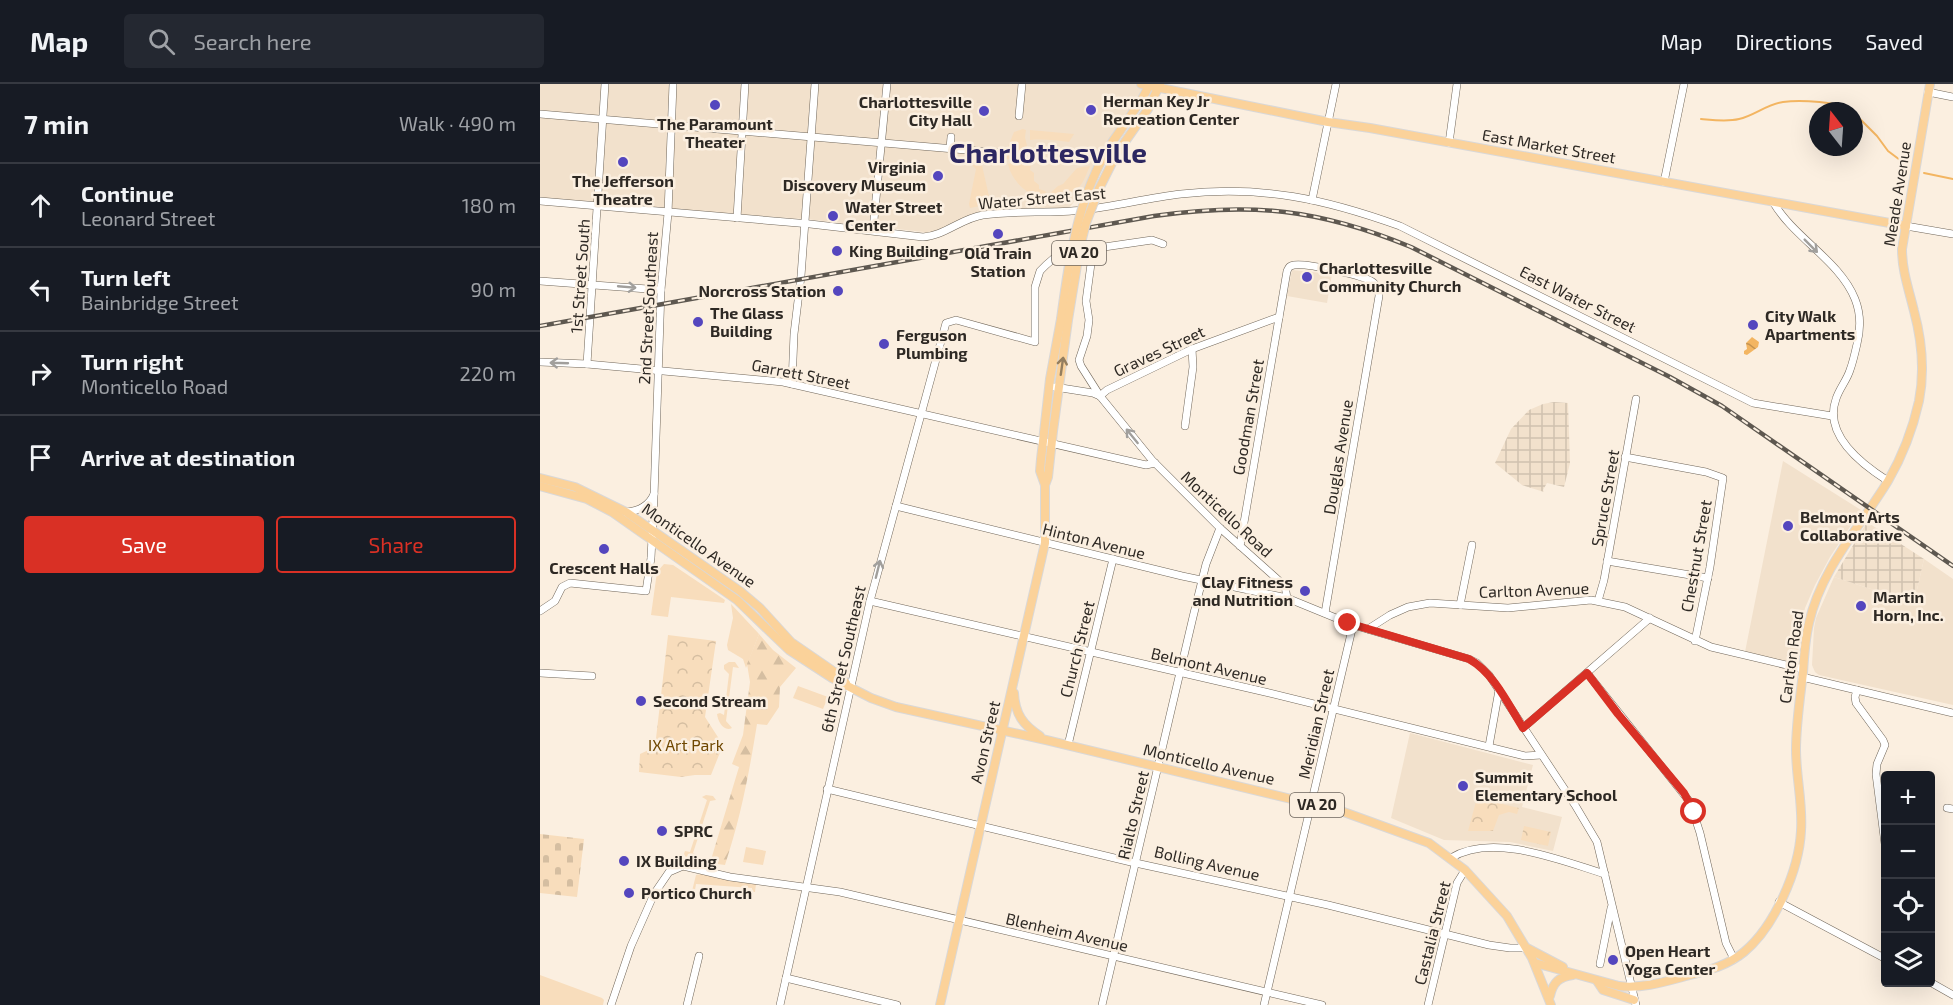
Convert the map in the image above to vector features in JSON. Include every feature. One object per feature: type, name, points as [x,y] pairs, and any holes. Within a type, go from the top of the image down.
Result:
[{"type":"main road","name":"East Market Street","points":[[1152,85],[1328,122],[1905,226]]},
{"type":"main road","name":"VA 20","points":[[1064,320],[1072,245],[1091,182],[1111,143],[1152,85]]},
{"type":"main road","name":"VA 20","points":[[1064,320],[1086,223],[1107,171],[1148,109],[1152,85]]},
{"type":"main road","name":"Meade Avenue","points":[[1888,481],[1906,443],[1915,417],[1923,366],[1920,334],[1905,279],[1902,258],[1905,226],[1929,88]]},
{"type":"main road","name":"Avon Street","points":[[940,1005],[1045,543],[1047,443],[1064,320]]},
{"type":"main road","name":"Monticello Avenue","points":[[540,478],[575,487],[626,512],[652,536],[737,600],[789,650],[832,678],[871,698],[896,707],[1068,745],[1312,804],[1350,814],[1429,843],[1465,870],[1495,901],[1527,948],[1550,1002]]},
{"type":"main road","name":"Carlton Road","points":[[1630,987],[1650,985],[1708,971],[1734,959],[1761,934],[1779,902],[1794,872],[1800,845],[1801,813],[1796,753],[1809,621],[1820,590],[1845,544],[1888,481]]},
{"type":"main road","name":"Monticello Avenue","points":[[540,486],[560,490],[595,503],[652,536]]},
{"type":"main road","name":"VA 20","points":[[1014,682],[1015,704],[1021,720],[1046,740]]},
{"type":"main road","name":"Bolling Avenue","points":[[1527,948],[1576,974]]},
{"type":"main road","name":"Bolling Avenue","points":[[1535,963],[1597,981],[1630,987]]},
{"type":"main road","points":[[1550,1002],[1552,987],[1557,979],[1576,974]]},
{"type":"main road","points":[[1597,981],[1603,990],[1635,1003]]},
{"type":"street","name":"1st Street South","points":[[587,364],[605,84]]},
{"type":"street","name":"2nd Street Southeast","points":[[540,611],[555,601],[566,584],[646,591],[655,492],[661,290],[668,213],[673,84]]},
{"type":"street","points":[[737,218],[746,84]]},
{"type":"street","points":[[812,147],[815,84]]},
{"type":"street","points":[[873,230],[887,84]]},
{"type":"street","points":[[1019,116],[1022,84]]},
{"type":"street","points":[[1312,200],[1336,84]]},
{"type":"street","points":[[1449,143],[1457,84]]},
{"type":"street","points":[[1664,182],[1684,84]]},
{"type":"street","points":[[1929,88],[1953,97]]},
{"type":"street","points":[[540,114],[1002,153]]},
{"type":"street","points":[[792,384],[794,334],[801,286],[813,127]]},
{"type":"street","points":[[950,148],[951,136]]},
{"type":"street","name":"Water Street East","points":[[540,201],[930,236],[981,215],[1025,211],[1075,211],[1211,191],[1282,194],[1312,200]]},
{"type":"street","name":"East Water Street","points":[[1312,200],[1365,213],[1418,234],[1753,403],[1832,416]]},
{"type":"street","points":[[1773,202],[1785,220],[1847,283],[1855,298],[1859,312],[1859,331],[1850,371],[1836,399],[1832,416],[1837,430],[1854,455],[1864,466],[1888,481]]},
{"type":"street","name":"East Market Street","points":[[1905,226],[1953,234]]},
{"type":"street","points":[[1093,249],[1152,240],[1163,244]]},
{"type":"street","name":"6th Street Southeast","points":[[780,1005],[870,602],[946,323],[956,320],[1035,342],[1034,294],[1040,271],[1061,255],[1093,249]]},
{"type":"street","name":"Monticello Road","points":[[1093,249],[1086,301],[1089,320],[1087,336],[1079,360],[1100,396],[1155,463],[1220,528],[1285,586],[1287,598]]},
{"type":"street","name":"Goodman Street","points":[[1240,546],[1289,267],[1295,265],[1333,270],[1371,281],[1379,290],[1377,305]]},
{"type":"street","points":[[540,281],[661,290]]},
{"type":"street","name":"Douglas Avenue","points":[[1325,613],[1377,305]]},
{"type":"street","name":"Graves Street","points":[[1054,387],[1100,396],[1107,390],[1192,349],[1279,317]]},
{"type":"street","points":[[1185,426],[1191,385],[1192,349]]},
{"type":"street","name":"Garrett Street","points":[[540,362],[659,370],[792,384],[1146,465],[1155,463]]},
{"type":"street","name":"Spruce Street","points":[[1598,601],[1636,399]]},
{"type":"street","name":"Chestnut Street","points":[[1625,457],[1723,478],[1708,578],[1695,641]]},
{"type":"street","points":[[626,512],[645,506],[655,492]]},
{"type":"street","name":"Hinton Avenue","points":[[896,506],[1113,560],[1287,598]]},
{"type":"street","name":"Rialto Street","points":[[1102,1005],[1202,580],[1220,528]]},
{"type":"street","points":[[1460,605],[1472,545]]},
{"type":"street","name":"Church Street","points":[[1068,745],[1113,560]]},
{"type":"street","points":[[1607,561],[1708,578]]},
{"type":"street","points":[[1287,598],[1353,625],[1469,659],[1484,669],[1593,834],[1600,852],[1635,1003]]},
{"type":"street","name":"Carlton Avenue","points":[[1368,629],[1390,615],[1419,604],[1437,603],[1508,608],[1576,600],[1598,601],[1625,607],[1695,641],[1724,651],[1857,690],[1953,713]]},
{"type":"street","name":"Belmont Avenue","points":[[870,602],[1334,709],[1525,756],[1541,755]]},
{"type":"street","points":[[1523,728],[1650,618]]},
{"type":"street","name":"Meridian Street","points":[[1264,1005],[1353,625]]},
{"type":"street","points":[[540,673],[592,676]]},
{"type":"street","points":[[1587,673],[1690,802],[1700,833],[1726,943],[1734,959]]},
{"type":"street","points":[[1489,746],[1499,690]]},
{"type":"street","points":[[1857,690],[1856,703],[1885,745],[1877,764],[1876,774],[1883,825]]},
{"type":"street","name":"Bolling Avenue","points":[[827,789],[1489,945],[1527,948]]},
{"type":"street","points":[[1451,858],[1467,850],[1478,848],[1506,849],[1605,874]]},
{"type":"street","points":[[611,1005],[654,894],[673,869],[689,866],[730,877],[806,887]]},
{"type":"street","name":"Castalia Street","points":[[1428,1005],[1457,883],[1465,870]]},
{"type":"street","name":"Blenheim Avenue","points":[[806,887],[840,892],[1322,1005]]},
{"type":"street","points":[[1600,964],[1612,902]]},
{"type":"street","points":[[1779,902],[1881,956]]},
{"type":"street","points":[[687,1005],[699,956]]},
{"type":"street","points":[[786,978],[897,1005]]},
{"type":"street","points":[[1935,985],[1953,995]]},
{"type":"shaded area","points":[[540,84],[1143,84],[1139,98],[1086,186],[1066,212],[981,215],[930,236],[924,232],[805,219],[540,201]]},
{"type":"shaded area","points":[[1292,270],[1332,274],[1327,303],[1287,296]]},
{"type":"shaded area","points":[[1554,402],[1568,403],[1570,463],[1564,487],[1547,483],[1544,492],[1522,485],[1495,463],[1511,429],[1529,410]]},
{"type":"shaded area","points":[[1783,461],[1861,510],[1830,557],[1815,585],[1805,608],[1798,656],[1789,662],[1745,652]]},
{"type":"shaded area","points":[[1867,522],[1924,559],[1914,603],[1834,577]]},
{"type":"shaded area","points":[[1924,559],[1953,579],[1953,705],[1819,675],[1815,672],[1812,665],[1816,618],[1834,577],[1914,603]]},
{"type":"shaded area","name":"Summit Elementary School","points":[[1410,733],[1533,765],[1522,807],[1562,817],[1553,851],[1510,842],[1444,840],[1391,818]]},
{"type":"green space","points":[[1026,130],[1027,146],[1025,149],[1026,159],[1029,161],[1006,159],[1014,132]]},
{"type":"green space","points":[[1030,130],[1074,134],[1069,142],[1030,140]]},
{"type":"green space","points":[[958,159],[981,161],[991,205],[970,208],[976,169],[971,164]]},
{"type":"green space","points":[[1008,164],[1031,165],[1030,170],[1034,173],[1034,181],[1039,185],[1039,189],[1048,195],[1063,184],[1077,168],[1090,166],[1079,187],[1059,198],[1048,198],[1037,196],[1019,184]]},
{"type":"green space","points":[[664,564],[673,565],[725,600],[724,603],[671,597],[668,617],[651,615],[657,572]]},
{"type":"green space","points":[[731,604],[759,634],[746,668],[743,659],[728,650],[733,618]]},
{"type":"green space","points":[[759,634],[773,650],[796,668],[780,687],[779,707],[767,725],[757,724],[744,795],[725,865],[710,863],[739,767],[732,764],[743,735],[750,682],[747,664]]},
{"type":"green space","name":"IX Art Park","points":[[668,635],[716,641],[705,717],[723,745],[711,775],[681,777],[639,772],[640,754],[655,747]]},
{"type":"green space","points":[[735,662],[739,668],[733,667],[726,721],[732,728],[726,729],[722,726],[717,714],[724,715],[729,674],[724,669],[724,665]]},
{"type":"green space","points":[[798,686],[828,697],[823,709],[793,698]]},
{"type":"green space","points":[[713,796],[716,800],[710,801],[693,853],[698,858],[693,861],[687,859],[684,854],[685,851],[690,852],[707,800],[702,797]]},
{"type":"green space","points":[[1477,798],[1519,808],[1517,814],[1509,812],[1499,815],[1493,831],[1468,831]]},
{"type":"green space","points":[[1524,826],[1551,832],[1548,846],[1521,840]]},
{"type":"green space","points":[[540,834],[584,839],[577,897],[540,893]]},
{"type":"green space","points":[[746,847],[766,851],[763,865],[743,862]]},
{"type":"green space","points":[[696,875],[753,882],[756,884],[755,892],[752,892],[752,888],[696,884],[695,890],[692,891]]},
{"type":"green space","points":[[540,975],[602,998],[603,1005],[540,1005]]},
{"type":"water","points":[[1752,337],[1759,342],[1758,347],[1747,355],[1744,354],[1747,349],[1746,343]]},
{"type":"waterway","points":[[1701,119],[1725,121],[1739,119],[1783,102],[1820,102]]},
{"type":"waterway","points":[[1863,122],[1888,151],[1908,166]]},
{"type":"waterway","points":[[1924,173],[1953,179]]},
{"type":"railway","points":[[540,326],[1154,216],[1189,212],[1254,210],[1315,217],[1346,224],[1411,247],[1670,377],[1722,406],[1953,566]]},
{"type":"place","name":"The Paramount Theater","points":[[715,105]]},
{"type":"place","name":"Herman Key Jr Recreation Center","points":[[1091,110]]},
{"type":"place","name":"Charlottesville City Hall","points":[[984,111]]},
{"type":"place","name":"The Jefferson Theatre","points":[[623,162]]},
{"type":"place","name":"Virginia Discovery Museum","points":[[938,176]]},
{"type":"place","name":"Water Street Center","points":[[833,216]]},
{"type":"place","name":"Old Train Station","points":[[998,234]]},
{"type":"place","name":"King Building","points":[[837,251]]},
{"type":"place","name":"Charlottesville Community Church","points":[[1307,277]]},
{"type":"place","name":"Norcross Station","points":[[838,291]]},
{"type":"place","name":"The Glass Building","points":[[698,322]]},
{"type":"place","name":"City Walk Apartments","points":[[1753,325]]},
{"type":"place","name":"Ferguson Plumbing","points":[[884,344]]},
{"type":"place","name":"Belmont Arts Collaborative","points":[[1788,526]]},
{"type":"place","name":"Crescent Halls","points":[[604,549]]},
{"type":"place","name":"Clay Fitness and Nutrition","points":[[1305,591]]},
{"type":"place","name":"Martin Horn, Inc.","points":[[1861,606]]},
{"type":"place","name":"Second Stream","points":[[641,701]]},
{"type":"place","name":"Summit Elementary School","points":[[1463,786]]},
{"type":"place","name":"SPRC","points":[[662,831]]},
{"type":"place","name":"IX Building","points":[[624,861]]},
{"type":"place","name":"Portico Church","points":[[629,893]]},
{"type":"place","name":"Open Heart Yoga Center","points":[[1613,960]]},
{"type":"district","name":"Charlottesville","points":[[1048,153]]},
{"type":"route","points":[[1348,623],[1477,663],[1489,675],[1523,728],[1587,673],[1684,793],[1694,812]]}]
